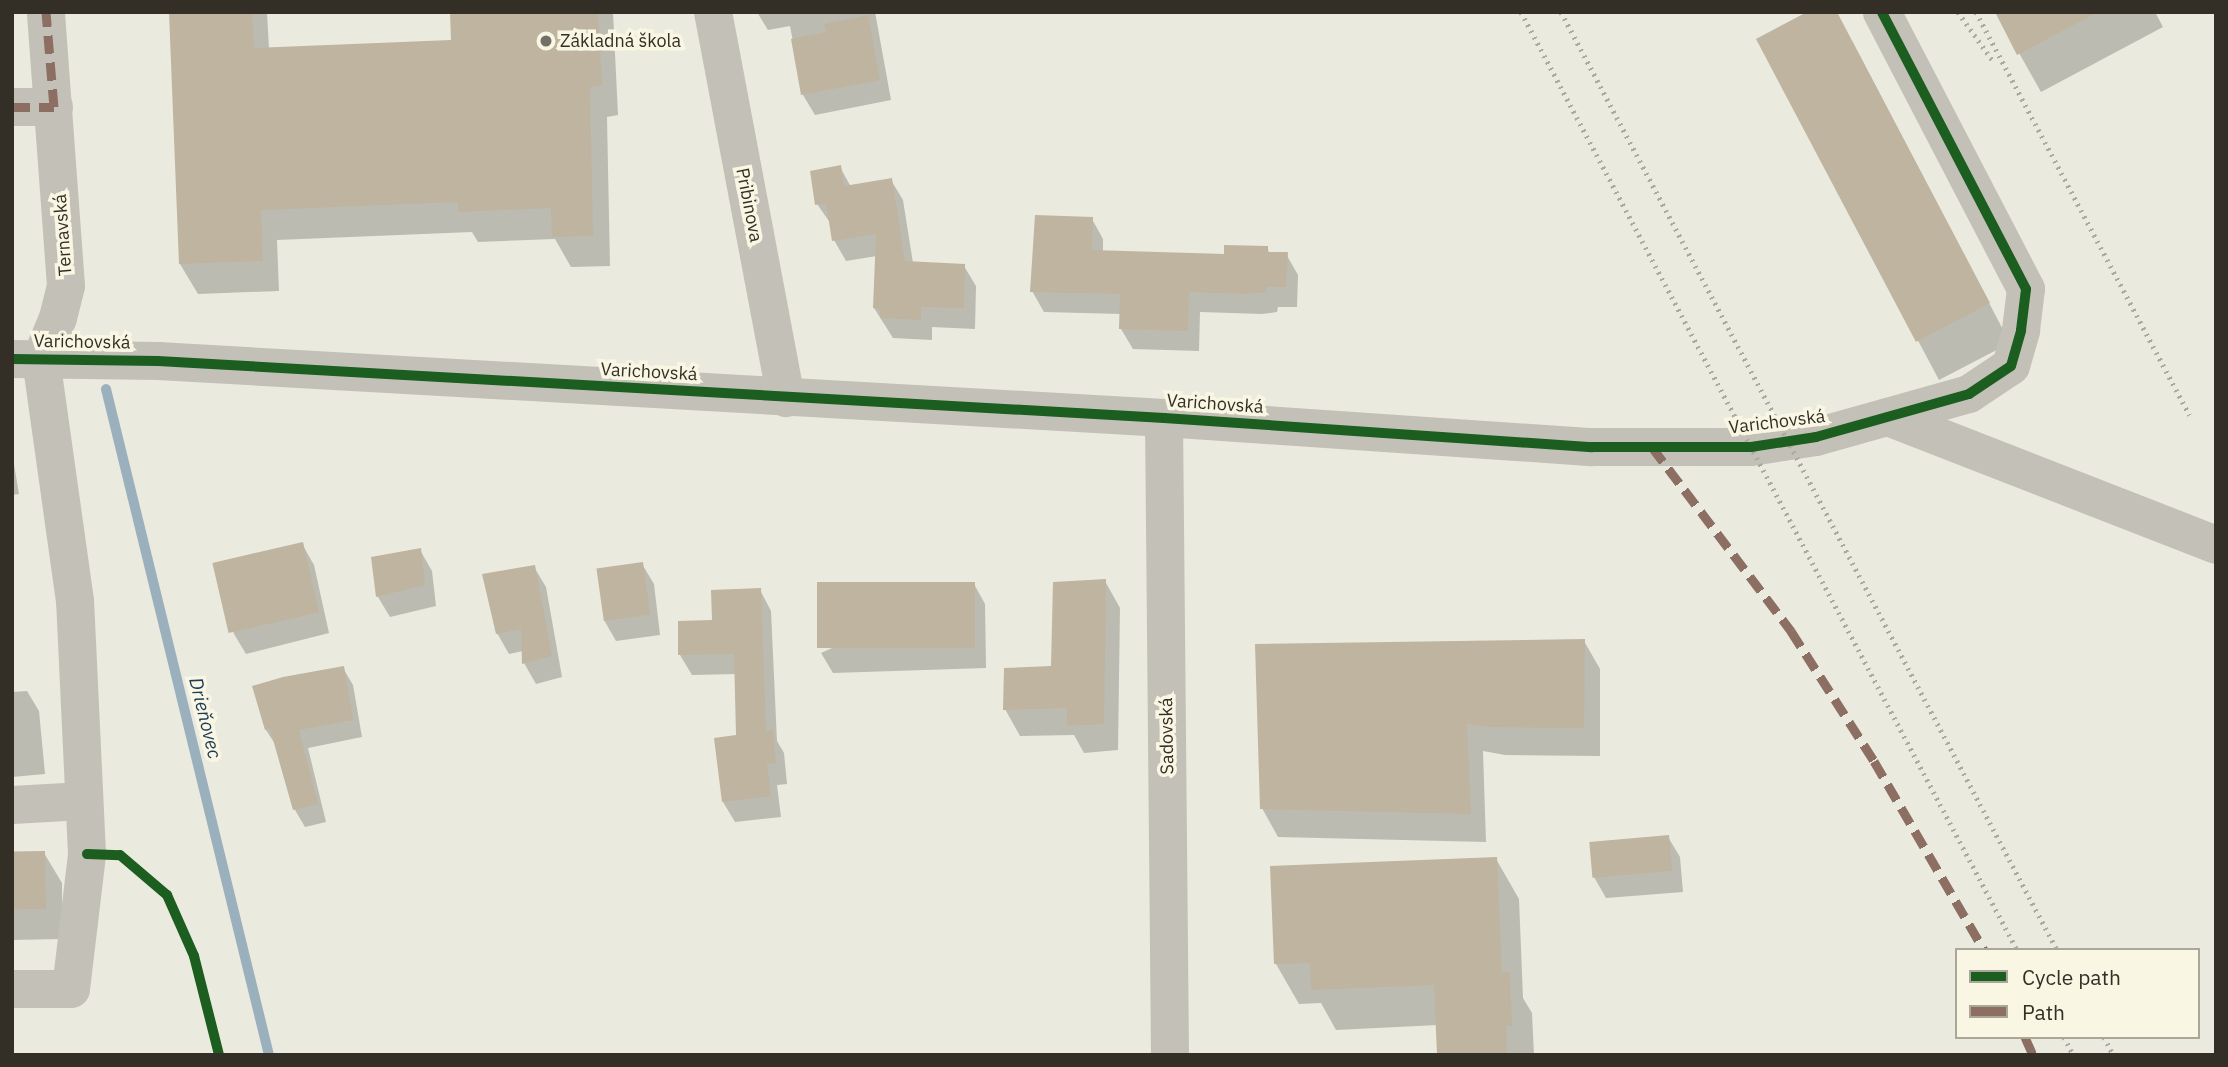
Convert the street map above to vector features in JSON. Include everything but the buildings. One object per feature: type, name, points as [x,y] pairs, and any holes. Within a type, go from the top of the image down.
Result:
[{"type":"street","name":"Ternavská","points":[[26,359],[58,318],[66,286],[47,12]]},
{"type":"street","name":"Pribinova","points":[[713,12],[786,398]]},
{"type":"street","name":"Varichovská","points":[[26,359],[158,361],[1164,418],[1604,447],[1751,447],[1816,437],[1969,394],[2011,366],[2021,330],[2026,289],[1882,12]]},
{"type":"street","points":[[12,107],[54,107]]},
{"type":"street","points":[[12,989],[71,989],[87,854],[75,601],[26,359]]},
{"type":"street","points":[[1888,417],[2216,545]]},
{"type":"street","name":"Sadovská","points":[[1164,418],[1170,1055]]},
{"type":"street","points":[[12,805],[84,801]]},
{"type":"waterway","name":"Drieňovec","points":[[106,389],[269,1055]]},
{"type":"railway","points":[[1521,12],[2016,948]]},
{"type":"railway","points":[[1561,12],[2056,948]]},
{"type":"railway","points":[[1958,12],[1993,61]]},
{"type":"railway","points":[[1976,12],[2189,415]]},
{"type":"railway","points":[[2065,1039],[2073,1055]]},
{"type":"railway","points":[[2105,1039],[2113,1055]]},
{"type":"marked path","points":[[12,107],[54,107],[46,12]]},
{"type":"marked path","points":[[1652,447],[1791,631],[1874,761],[1983,948]]},
{"type":"marked path","points":[[2026,1039],[2033,1055]]},
{"type":"cycle path","points":[[12,359],[158,361],[1164,418],[1592,447],[1751,447],[1816,437],[1969,394],[2011,366],[2021,330],[2026,289],[1882,12]]},
{"type":"cycle path","points":[[87,854],[120,855],[167,895],[194,956],[219,1055]]},
{"type":"place","name":"Základná škola","points":[[546,41]]}]
